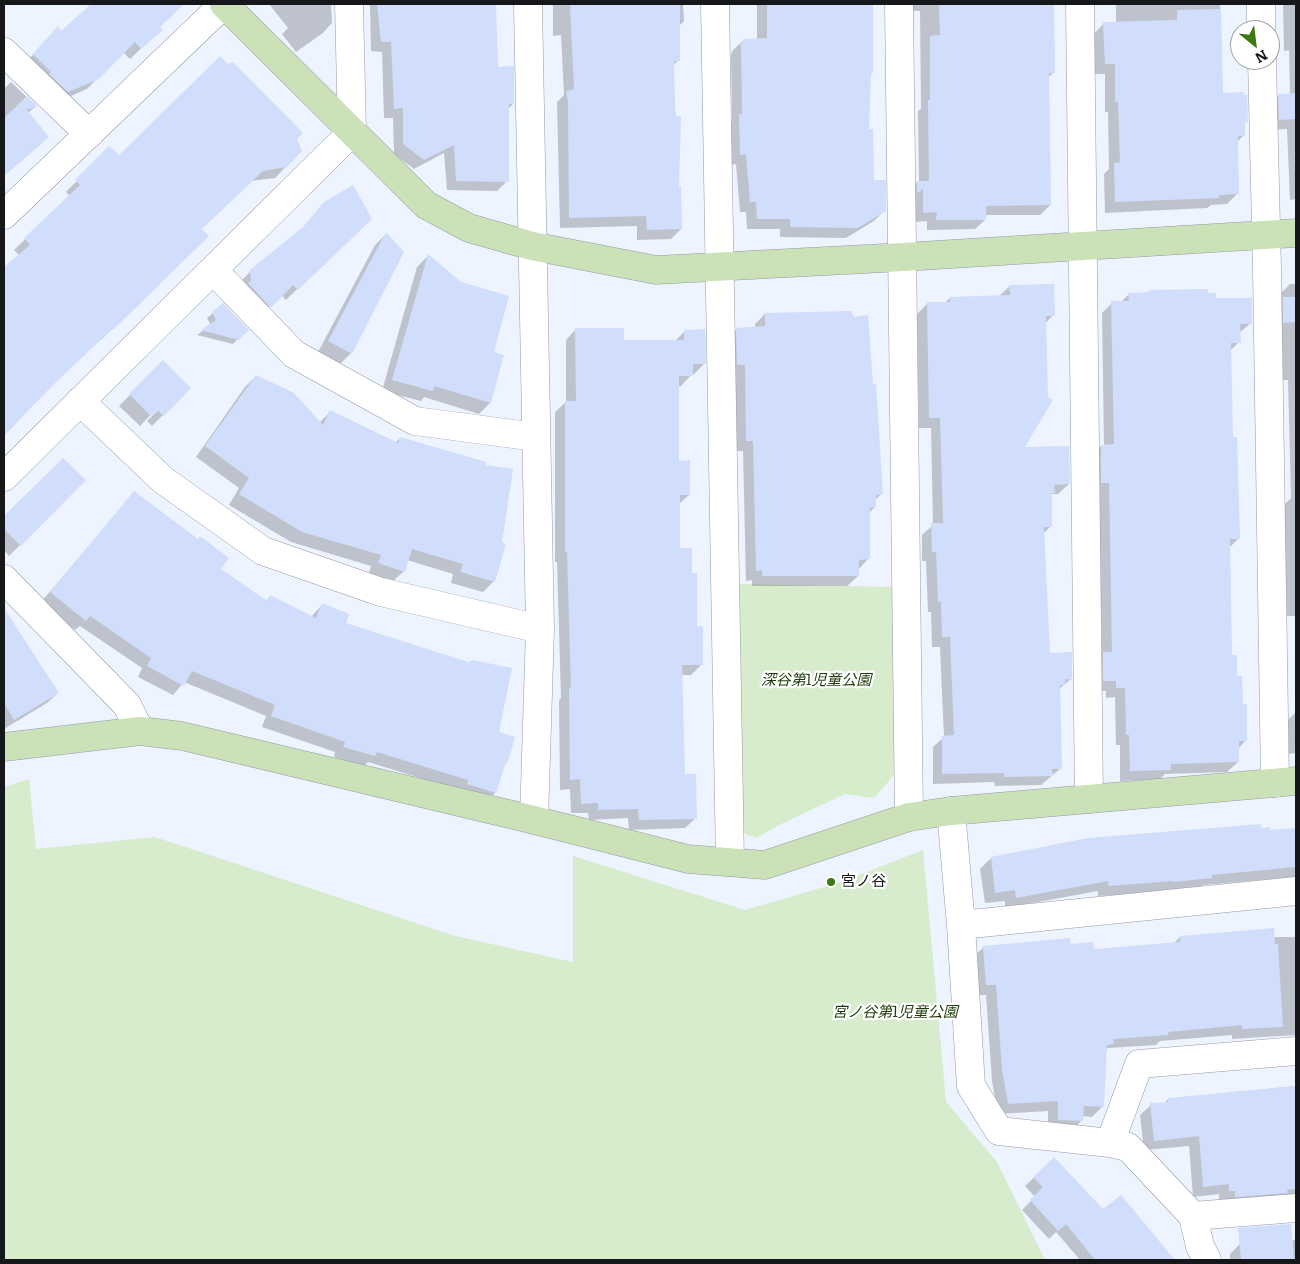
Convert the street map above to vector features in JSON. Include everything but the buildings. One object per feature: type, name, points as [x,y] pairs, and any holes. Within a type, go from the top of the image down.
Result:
[{"type":"street","points":[[4,215],[224,4],[426,205],[470,228],[532,246],[656,270],[1296,233]]},
{"type":"street","points":[[4,477],[352,132],[349,4]]},
{"type":"street","points":[[528,4],[540,629],[534,820]]},
{"type":"street","points":[[716,4],[730,862]]},
{"type":"street","points":[[899,4],[909,817]]},
{"type":"street","points":[[1080,4],[1089,799]]},
{"type":"street","points":[[1261,4],[1261,20]]},
{"type":"street","points":[[4,52],[89,134]]},
{"type":"street","points":[[4,747],[140,731],[182,736],[534,820],[688,859],[765,864],[909,817],[951,811],[1285,782],[1262,70]]},
{"type":"street","points":[[213,270],[294,354],[415,421],[536,437]]},
{"type":"street","points":[[80,401],[163,480],[263,551],[381,592],[540,629]]},
{"type":"street","points":[[4,579],[127,705],[140,731]]},
{"type":"street","points":[[951,811],[961,925],[971,1086],[999,1131],[1110,1142],[1128,1147],[1192,1216],[1200,1246],[1207,1260]]},
{"type":"street","points":[[961,925],[1296,891]]},
{"type":"street","points":[[1110,1142],[1139,1064],[1296,1051]]},
{"type":"street","points":[[1192,1216],[1296,1208]]},
{"type":"green space","name":"深谷第1児童公園","points":[[738,584],[894,587],[894,775],[874,798],[845,794],[756,838],[740,832]]},
{"type":"green space","name":"宮ノ谷第1児童公園","points":[[29,779],[36,849],[155,837],[455,936],[573,962],[573,856],[745,910],[841,882],[923,850],[946,1102],[997,1162],[1045,1260],[4,1260],[4,787]]},
{"type":"place","name":"宮ノ谷","points":[[831,882]]}]
